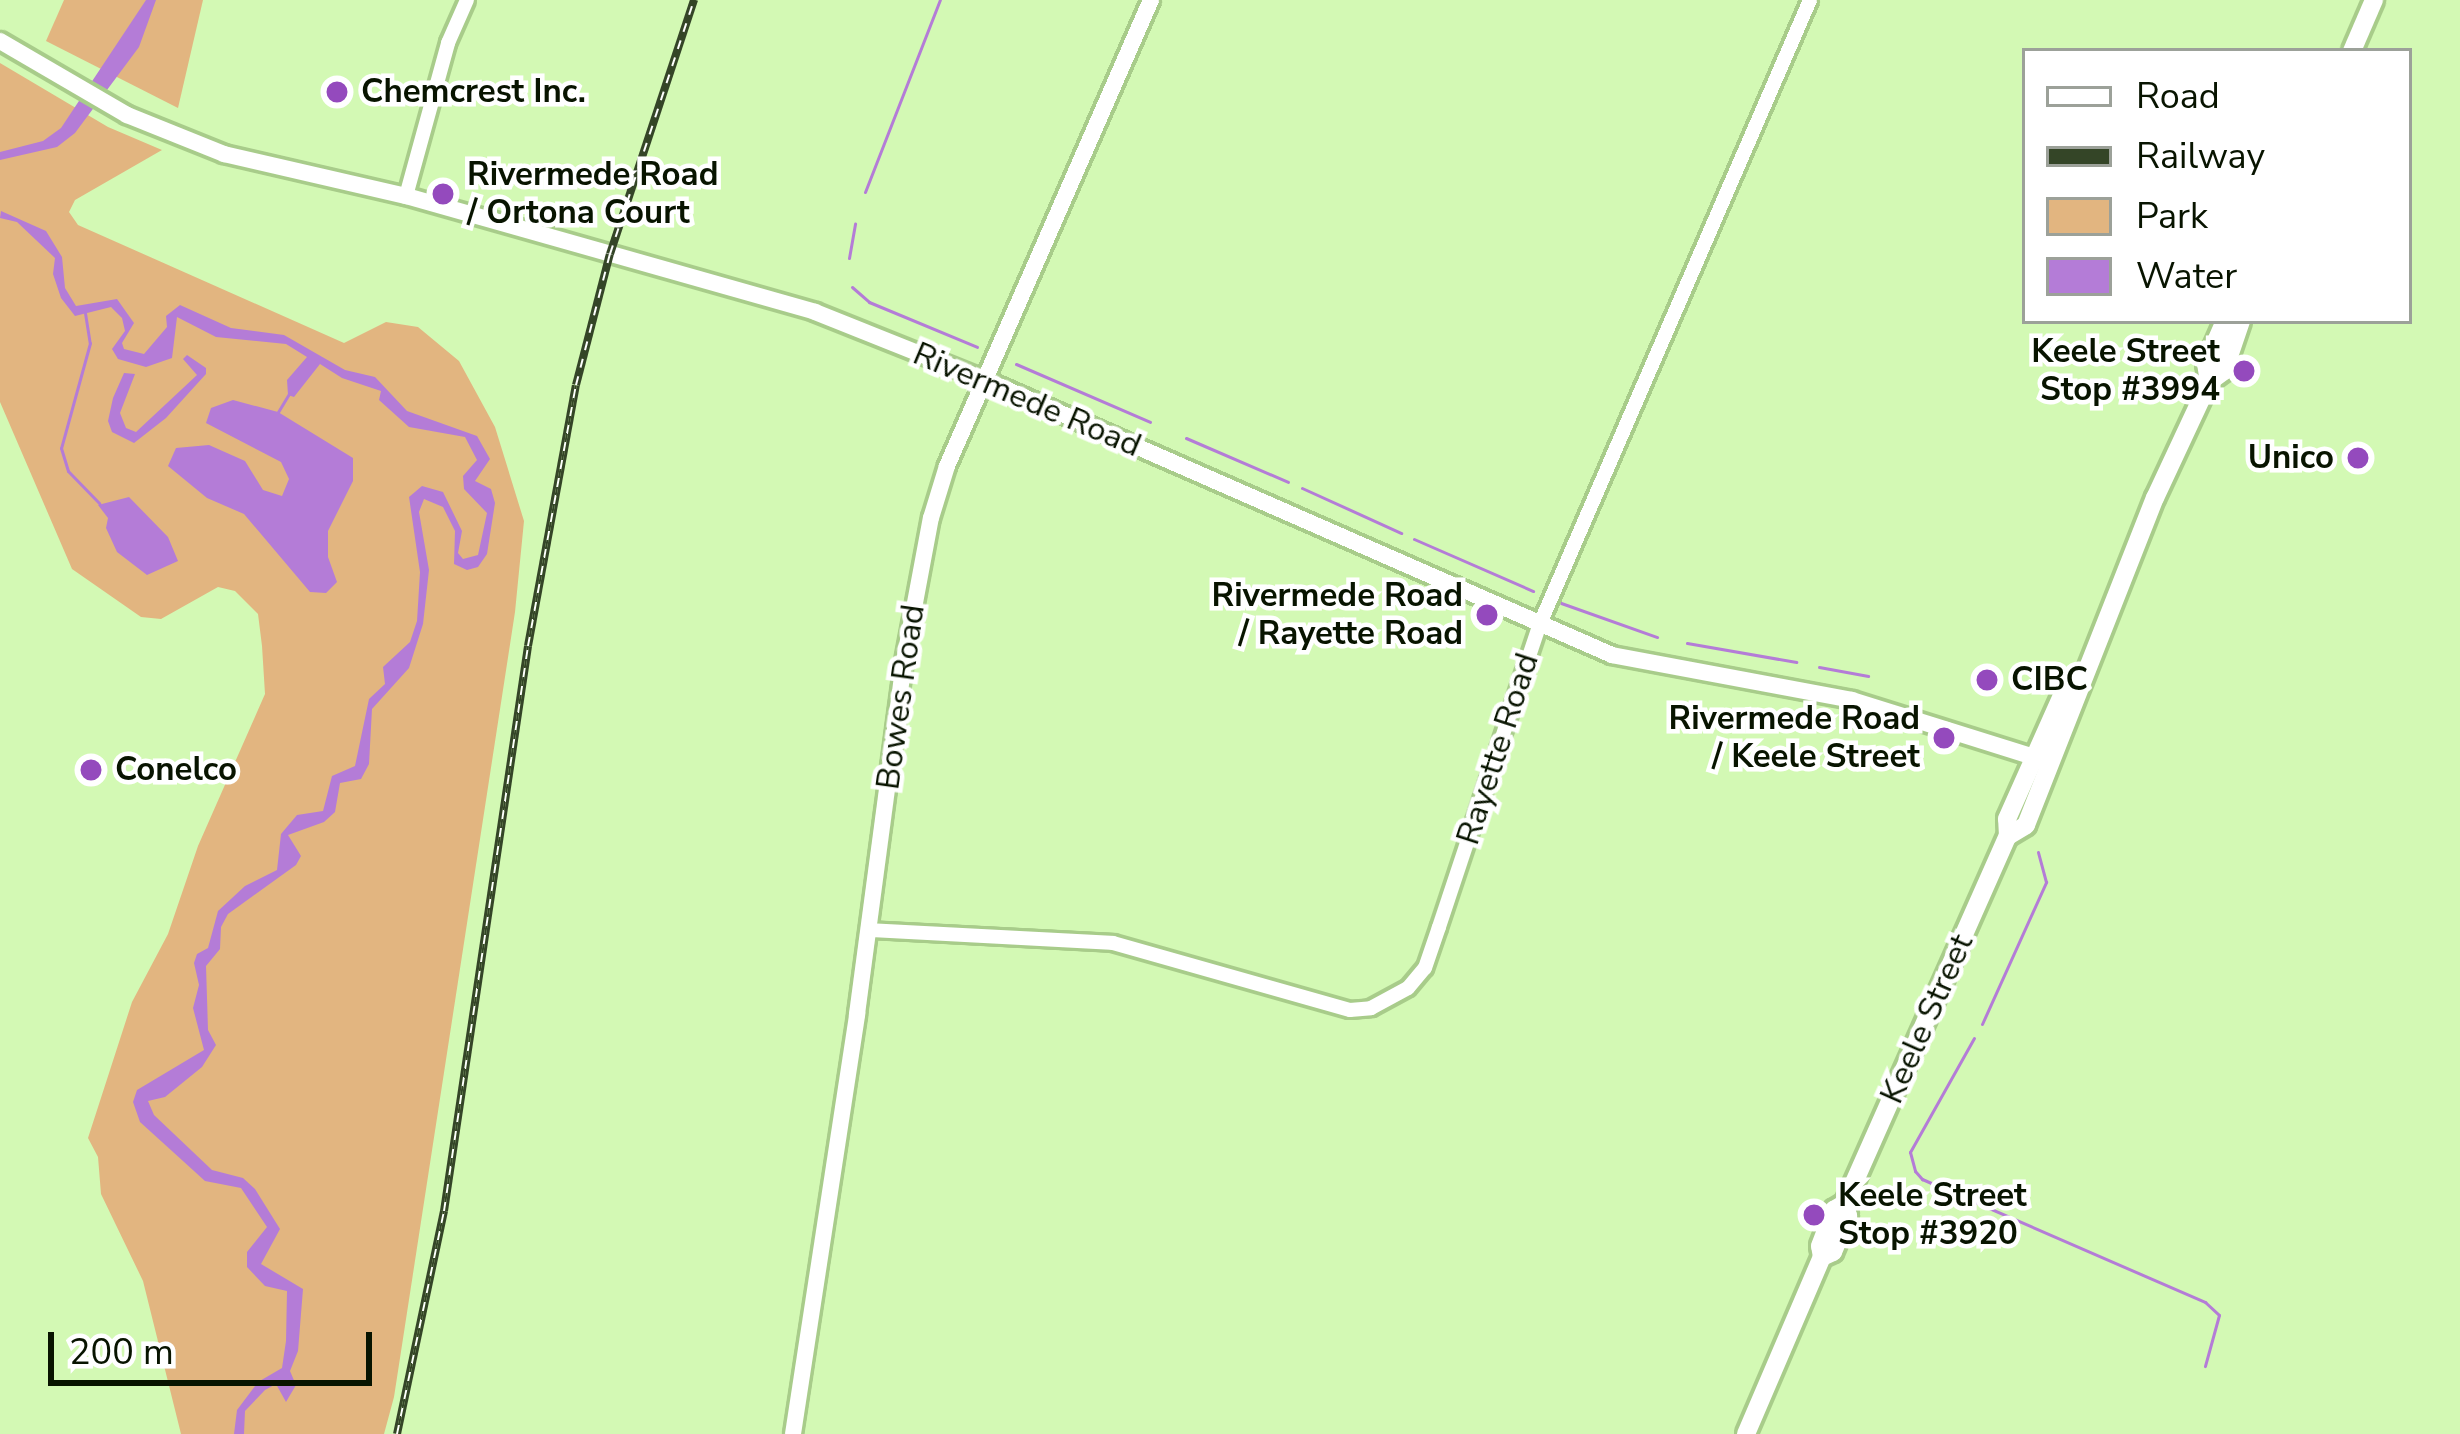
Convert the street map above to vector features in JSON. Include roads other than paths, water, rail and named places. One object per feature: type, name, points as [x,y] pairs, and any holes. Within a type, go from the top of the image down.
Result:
[{"type":"main road","points":[[2353,48],[2374,0]]},
{"type":"main road","name":"Keele Street","points":[[2210,382],[2206,364],[2224,324]]},
{"type":"main road","name":"Keele Street","points":[[1746,1434],[1822,1257],[1820,1246],[1834,1210],[1845,1203],[2008,836],[2007,819],[2044,760],[2063,694],[2080,676],[2210,382],[2224,371],[2240,324]]},
{"type":"street","points":[[406,196],[448,43],[466,0]]},
{"type":"street","name":"Bowes Road","points":[[793,1434],[923,556],[947,466],[1151,0]]},
{"type":"street","name":"Rayette Road","points":[[869,930],[1113,943],[1350,1010],[1385,1002],[1408,988],[1425,968],[1539,626],[1810,0]]},
{"type":"street","name":"Rivermede Road","points":[[0,41],[160,130],[224,154],[406,196],[815,312],[985,380],[1539,626],[1644,664],[1852,700],[2044,760]]},
{"type":"water","points":[[146,0],[156,0],[139,47],[75,133],[57,147],[0,160],[0,152],[43,141],[61,128]]},
{"type":"water","points":[[1,211],[46,231],[62,257],[65,288],[76,306],[117,299],[134,323],[122,343],[124,349],[144,354],[167,327],[166,316],[180,305],[231,328],[284,335],[345,370],[375,377],[407,411],[477,436],[490,459],[475,481],[491,489],[495,503],[487,554],[478,567],[467,570],[454,564],[455,531],[443,507],[424,499],[419,512],[429,570],[423,624],[409,668],[372,709],[369,764],[361,779],[340,783],[335,812],[324,822],[288,835],[301,856],[296,865],[228,914],[221,927],[220,949],[206,966],[208,1030],[216,1045],[202,1067],[165,1097],[148,1101],[154,1115],[212,1170],[243,1178],[255,1189],[280,1229],[261,1264],[303,1289],[298,1351],[290,1371],[296,1385],[286,1402],[276,1384],[265,1390],[245,1411],[244,1434],[234,1434],[237,1410],[258,1382],[282,1368],[286,1341],[287,1291],[265,1286],[247,1267],[247,1252],[267,1227],[241,1188],[205,1181],[140,1122],[133,1102],[137,1090],[204,1050],[193,1008],[199,985],[194,963],[197,954],[208,948],[218,911],[245,886],[277,870],[281,834],[297,815],[323,811],[332,776],[355,766],[369,699],[385,684],[383,667],[410,642],[417,621],[420,572],[409,497],[422,486],[443,492],[462,531],[458,553],[463,559],[478,555],[487,513],[464,489],[463,476],[477,460],[465,437],[409,427],[379,400],[381,391],[342,378],[320,364],[294,397],[288,395],[287,380],[307,357],[286,344],[216,337],[177,317],[172,358],[146,367],[118,359],[112,349],[125,331],[122,318],[111,307],[75,316],[61,298],[53,274],[55,258],[17,222],[0,218]]},
{"type":"water","points":[[187,355],[206,368],[206,374],[166,418],[134,443],[112,432],[108,421],[124,373],[135,374],[120,413],[126,428],[136,432],[197,375],[183,359]]},
{"type":"water","points":[[233,400],[278,412],[353,458],[353,481],[328,531],[328,557],[337,582],[326,593],[310,592],[244,514],[207,498],[168,466],[176,448],[209,445],[245,461],[263,490],[282,496],[289,479],[281,462],[206,423],[211,408]]},
{"type":"water","points":[[129,497],[168,537],[178,561],[147,575],[117,552],[106,528],[108,518],[98,505]]},
{"type":"waterway","points":[[865,192],[940,0]]},
{"type":"waterway","points":[[849,258],[855,224]]},
{"type":"waterway","points":[[852,287],[869,302],[977,347]]},
{"type":"waterway","points":[[85,313],[90,343],[61,448],[68,471],[99,503]]},
{"type":"waterway","points":[[1016,364],[1150,422]]},
{"type":"waterway","points":[[278,412],[289,394]]},
{"type":"waterway","points":[[1186,438],[1288,482]]},
{"type":"waterway","points":[[1302,488],[1401,533]]},
{"type":"waterway","points":[[1414,539],[1533,591]]},
{"type":"waterway","points":[[1561,603],[1657,637]]},
{"type":"waterway","points":[[1687,643],[1796,662]]},
{"type":"waterway","points":[[1819,667],[1868,676]]},
{"type":"waterway","points":[[1982,1024],[2046,882],[2038,852]]},
{"type":"waterway","points":[[1974,1038],[1910,1152],[1915,1171],[1922,1179],[2205,1302],[2219,1315],[2205,1366]]},
{"type":"railway","points":[[397,1434],[444,1211],[528,646],[576,385],[610,254],[694,0]]},
{"type":"place","name":"Chemcrest Inc.","points":[[337,92]]},
{"type":"place","name":"Rivermede Road / Ortona Court","points":[[443,194]]},
{"type":"place","name":"Keele Street Stop #3994","points":[[2244,371]]},
{"type":"place","name":"Unico","points":[[2358,458]]},
{"type":"place","name":"Rivermede Road / Rayette Road","points":[[1487,615]]},
{"type":"place","name":"CIBC","points":[[1987,680]]},
{"type":"place","name":"Rivermede Road / Keele Street","points":[[1944,738]]},
{"type":"place","name":"Conelco","points":[[91,770]]},
{"type":"place","name":"Keele Street Stop #3920","points":[[1814,1215]]}]
